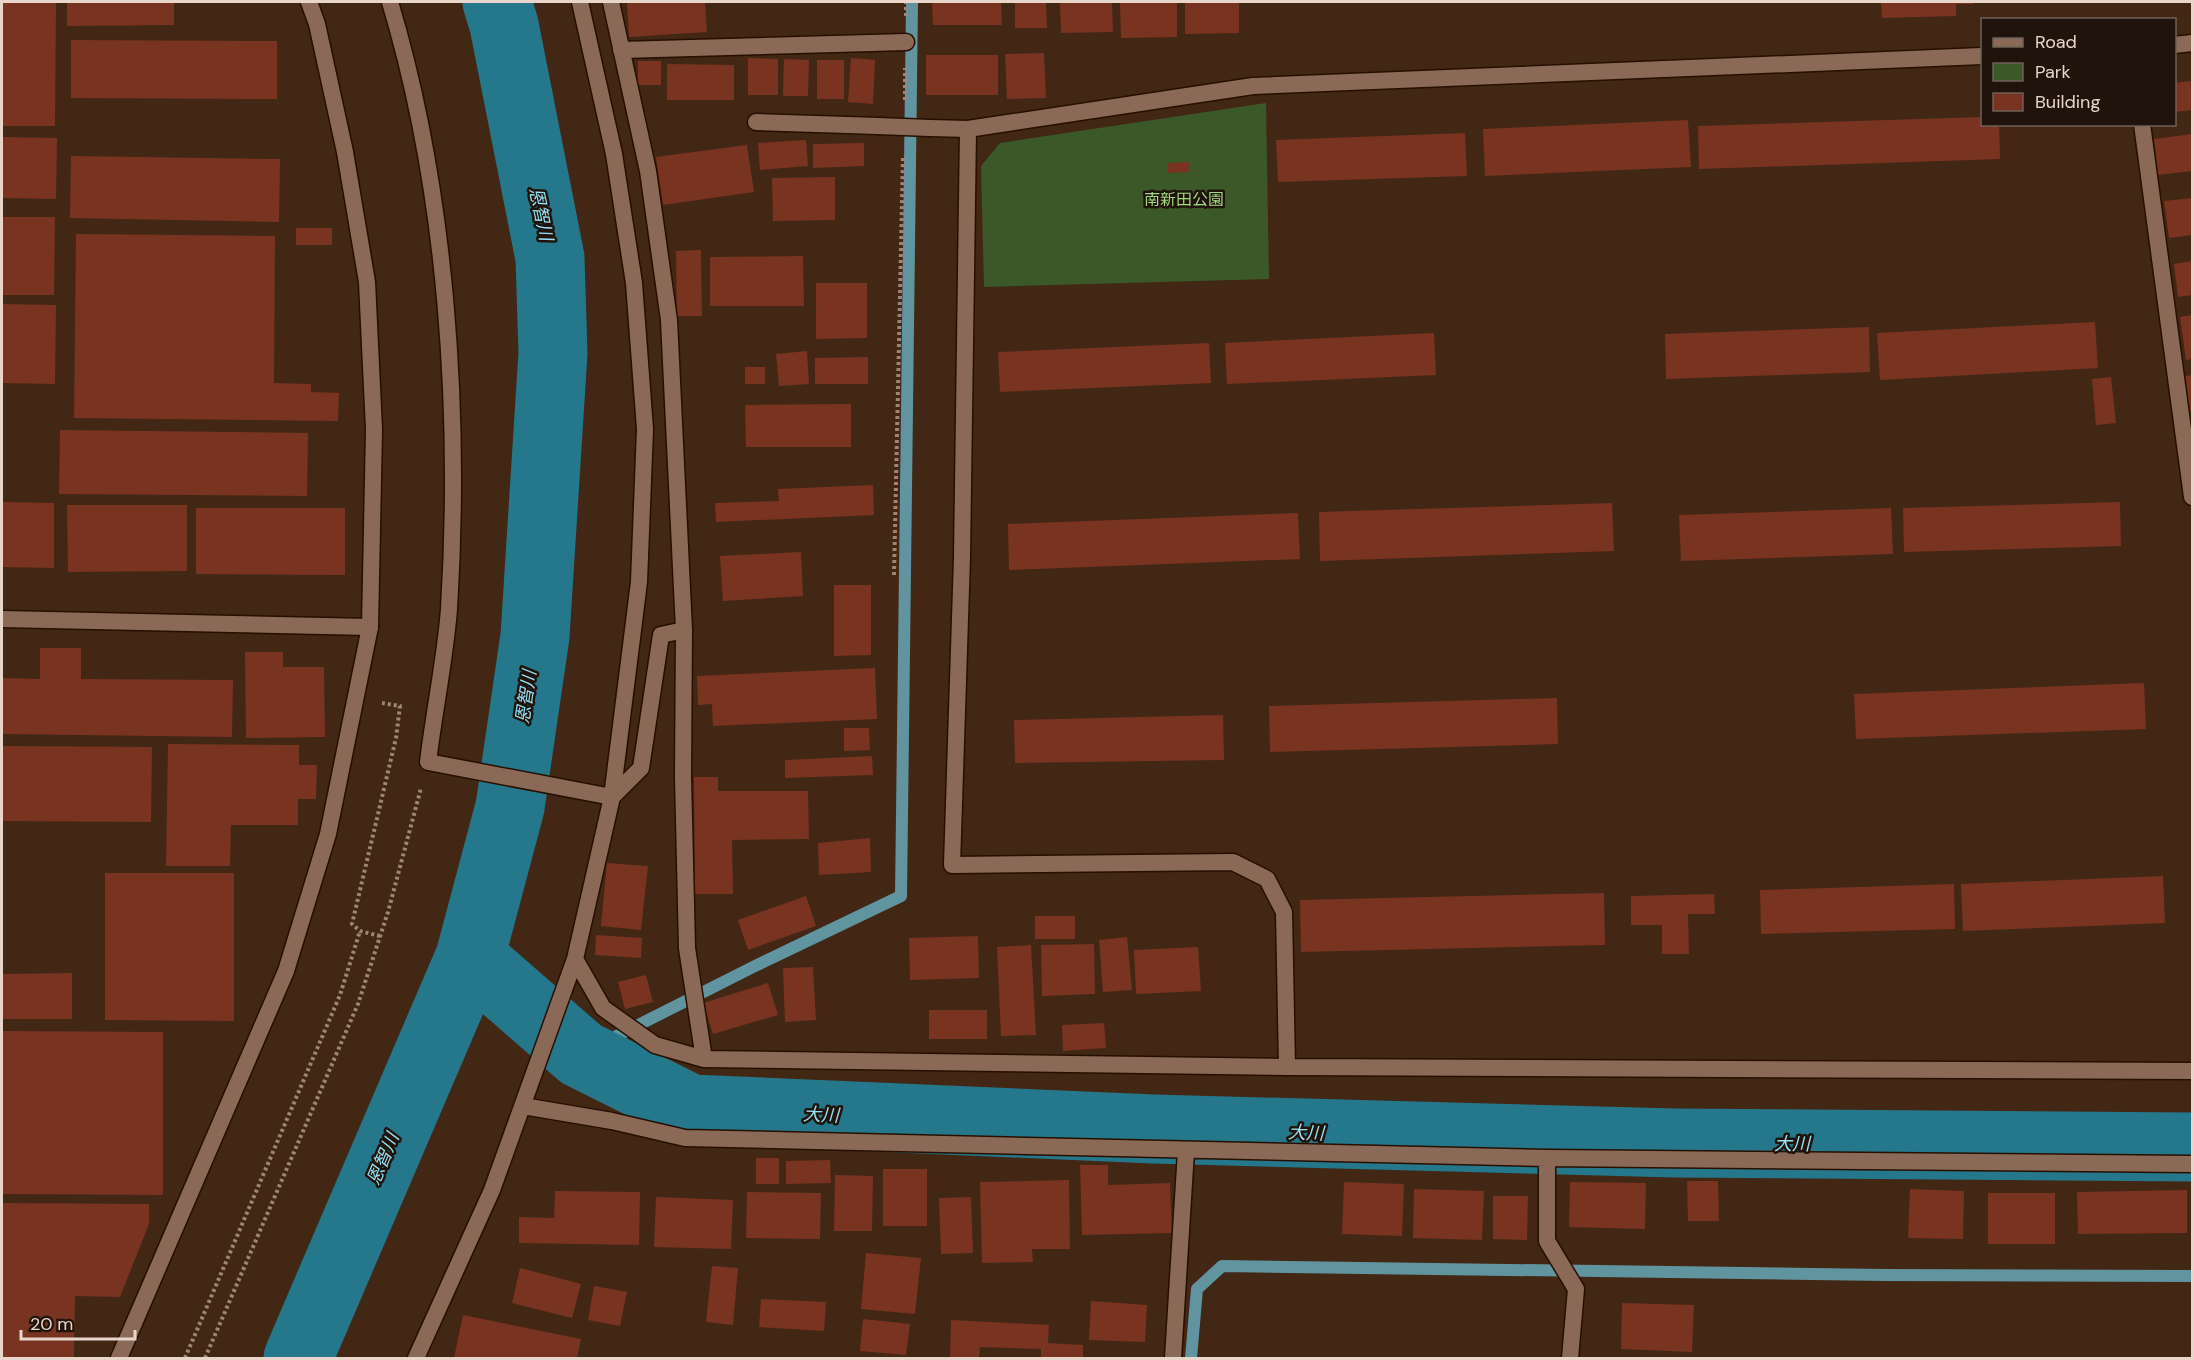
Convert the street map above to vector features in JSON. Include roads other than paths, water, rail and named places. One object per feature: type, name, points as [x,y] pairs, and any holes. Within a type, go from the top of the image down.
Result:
[{"type":"street","points":[[119,1359],[286,971],[328,834],[370,627],[374,429],[367,282],[345,152],[317,24],[309,2]]},
{"type":"street","points":[[390,2],[410,67],[433,205],[447,314],[452,434],[448,610],[428,762],[612,796]]},
{"type":"street","points":[[416,1359],[492,1190],[574,959],[612,796],[639,582],[645,429],[634,283],[614,154],[580,2]]},
{"type":"street","points":[[611,2],[648,171],[669,320],[684,630],[683,777],[687,948],[704,1059]]},
{"type":"street","points":[[621,50],[906,42]]},
{"type":"street","points":[[2176,45],[2193,44]]},
{"type":"street","points":[[756,122],[968,129],[1252,86],[1981,56]]},
{"type":"street","points":[[2142,126],[2193,497]]},
{"type":"street","points":[[968,129],[962,557],[952,865],[1233,862],[1267,879],[1284,912],[1287,1067]]},
{"type":"street","points":[[2,619],[370,627]]},
{"type":"street","points":[[612,796],[641,768],[661,635],[684,630]]},
{"type":"street","points":[[574,959],[603,1008],[655,1044],[704,1059],[1287,1067],[2193,1071]]},
{"type":"street","points":[[523,1106],[612,1121],[685,1138],[1547,1158],[2193,1164]]},
{"type":"street","points":[[1173,1359],[1186,1151]]},
{"type":"street","points":[[1547,1158],[1547,1241],[1576,1289],[1570,1359]]},
{"type":"waterway","name":"恩智川","points":[[298,1358],[470,957],[510,807],[535,636],[553,353],[550,258],[504,25],[497,2]]},
{"type":"waterway","points":[[581,1054],[753,967],[901,896],[912,2]]},
{"type":"waterway","name":"大川","points":[[470,957],[581,1054],[691,1109],[1154,1129],[1675,1143],[2192,1147]]},
{"type":"waterway","points":[[1191,1358],[1197,1289],[1222,1266],[1884,1275],[2192,1276]]},
{"type":"park label","name":"南新田公園","points":[[1184,199]]}]
